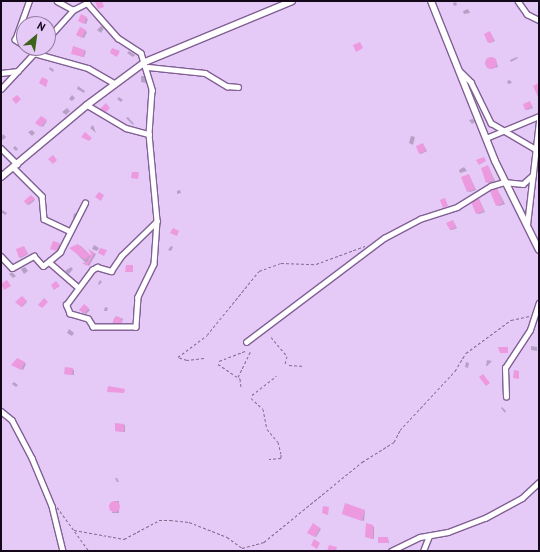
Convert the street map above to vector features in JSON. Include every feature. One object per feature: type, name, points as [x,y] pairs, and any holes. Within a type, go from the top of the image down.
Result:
[{"type":"street","points":[[24,16],[29,1]]},
{"type":"street","points":[[57,1],[73,10]]},
{"type":"street","points":[[1,178],[114,83],[147,64],[292,1]]},
{"type":"street","points":[[431,1],[504,182],[528,225],[539,250]]},
{"type":"street","points":[[518,1],[527,14],[539,20]]},
{"type":"street","points":[[56,29],[79,3],[91,6],[118,38],[141,53],[147,64],[152,90],[149,134],[157,221],[154,264],[138,297],[134,328],[93,327],[88,319],[70,314],[65,307],[78,287],[94,268],[111,271],[121,256],[157,221]]},
{"type":"street","points":[[1,89],[32,56]]},
{"type":"street","points":[[51,56],[88,68],[114,83]]},
{"type":"street","points":[[147,64],[204,73],[227,86],[238,87]]},
{"type":"street","points":[[1,73],[18,71]]},
{"type":"street","points":[[460,71],[471,82],[486,116],[503,130],[537,150]]},
{"type":"street","points":[[87,105],[126,128],[149,134]]},
{"type":"street","points":[[486,138],[539,116]]},
{"type":"street","points":[[528,225],[539,121]]},
{"type":"street","points":[[1,148],[42,196],[44,219],[70,231]]},
{"type":"street","points":[[246,342],[373,244],[420,219],[453,209],[475,193],[504,182],[523,184],[533,175]]},
{"type":"street","points":[[1,256],[12,268],[34,256],[42,266],[49,262],[59,254],[85,203]]},
{"type":"street","points":[[49,262],[78,287]]},
{"type":"street","points":[[506,397],[505,368],[530,330],[539,303]]},
{"type":"street","points":[[1,411],[20,434],[51,505],[63,551]]},
{"type":"street","points":[[391,551],[429,536],[485,518],[522,498],[539,482]]},
{"type":"street","points":[[423,551],[429,536]]},
{"type":"path","points":[[204,358],[187,360],[178,357],[207,335],[259,271],[281,263],[316,264],[373,244]]},
{"type":"path","points":[[74,530],[124,539],[159,520],[170,520],[189,522],[227,537],[242,548],[264,542],[362,462],[394,442],[466,353],[512,320],[536,316]]},
{"type":"path","points":[[271,337],[287,356],[285,364]]},
{"type":"path","points":[[219,361],[247,350]]},
{"type":"path","points":[[238,377],[250,352]]},
{"type":"path","points":[[218,364],[238,377],[242,387]]},
{"type":"path","points":[[289,365],[304,366]]},
{"type":"path","points":[[252,395],[276,376]]},
{"type":"path","points":[[251,398],[263,409],[267,429],[278,442],[281,458],[269,459]]},
{"type":"path","points":[[51,505],[58,507],[89,551]]},
{"type":"building","points":[[102,1],[104,7],[98,9],[95,2]]},
{"type":"building","points":[[81,14],[87,17],[84,24],[78,21]]},
{"type":"building","points":[[80,27],[86,30],[82,38],[76,35]]},
{"type":"building","points":[[490,31],[494,41],[488,43],[484,34]]},
{"type":"building","points":[[360,42],[363,48],[356,52],[353,45]]},
{"type":"building","points":[[73,46],[85,50],[83,57],[71,54]]},
{"type":"building","points":[[112,48],[120,51],[117,57],[110,53]]},
{"type":"building","points":[[491,57],[495,59],[497,63],[495,67],[491,69],[487,67],[485,63],[487,59]]},
{"type":"building","points":[[42,77],[48,80],[46,87],[39,83]]},
{"type":"building","points":[[539,83],[539,99],[533,86]]},
{"type":"building","points":[[17,95],[21,99],[16,104],[12,99]]},
{"type":"building","points":[[530,101],[532,107],[525,110],[523,104]]},
{"type":"building","points":[[106,103],[110,108],[104,114],[100,109]]},
{"type":"building","points":[[41,116],[47,120],[41,127],[35,123]]},
{"type":"building","points":[[85,132],[92,138],[89,141],[81,137]]},
{"type":"building","points":[[423,143],[426,151],[419,154],[416,146]]},
{"type":"building","points":[[53,155],[57,160],[53,164],[48,159]]},
{"type":"building","points":[[484,157],[486,161],[479,165],[476,160]]},
{"type":"building","points":[[488,165],[494,180],[486,183],[481,168]]},
{"type":"building","points":[[132,172],[139,172],[138,179],[131,178]]},
{"type":"building","points":[[469,174],[475,189],[467,192],[461,177]]},
{"type":"building","points":[[497,188],[503,203],[496,206],[490,191]]},
{"type":"building","points":[[99,192],[104,195],[101,201],[95,197]]},
{"type":"building","points":[[31,195],[35,199],[27,205],[24,201]]},
{"type":"building","points":[[478,196],[484,211],[476,214],[470,199]]},
{"type":"building","points":[[445,198],[448,206],[443,208],[440,200]]},
{"type":"building","points":[[453,220],[456,227],[450,230],[446,223]]},
{"type":"building","points":[[173,228],[179,231],[177,236],[170,233]]},
{"type":"building","points":[[53,241],[60,243],[56,251],[50,249]]},
{"type":"building","points":[[78,244],[90,255],[85,260],[69,248]]},
{"type":"building","points":[[24,246],[28,254],[19,258],[16,249]]},
{"type":"building","points":[[100,248],[107,250],[104,256],[98,253]]},
{"type":"building","points":[[88,249],[95,253],[87,266],[82,263],[87,262],[91,254]]},
{"type":"building","points":[[126,265],[133,265],[133,272],[125,272]]},
{"type":"building","points":[[7,280],[11,286],[4,290],[1,284]]},
{"type":"building","points":[[56,281],[60,286],[54,290],[51,285]]},
{"type":"building","points":[[22,296],[27,301],[21,307],[15,302]]},
{"type":"building","points":[[44,298],[48,302],[42,308],[38,305]]},
{"type":"building","points":[[84,304],[89,308],[84,314],[79,310]]},
{"type":"building","points":[[117,316],[122,321],[117,326],[112,321]]},
{"type":"building","points":[[498,347],[508,347],[508,353],[500,353]]},
{"type":"building","points":[[17,358],[25,362],[21,370],[11,365]]},
{"type":"building","points":[[65,367],[73,368],[72,375],[64,374]]},
{"type":"building","points":[[514,370],[519,371],[519,379],[513,378]]},
{"type":"building","points":[[483,374],[490,383],[486,386],[479,377]]},
{"type":"building","points":[[108,386],[125,389],[124,393],[107,392]]},
{"type":"building","points":[[115,423],[124,424],[124,432],[115,431]]},
{"type":"building","points":[[112,501],[116,501],[118,502],[118,510],[112,511],[109,508],[109,504]]},
{"type":"building","points":[[345,503],[365,510],[362,521],[342,514]]},
{"type":"building","points":[[323,506],[329,507],[328,515],[322,513]]},
{"type":"building","points":[[313,523],[320,528],[315,537],[307,533]]},
{"type":"building","points":[[366,523],[373,525],[373,539],[365,537]]},
{"type":"building","points":[[378,537],[388,537],[388,543],[378,543]]},
{"type":"building","points":[[314,539],[320,543],[317,549],[311,545]]},
{"type":"building","points":[[329,545],[337,547],[336,551],[327,551]]}]
